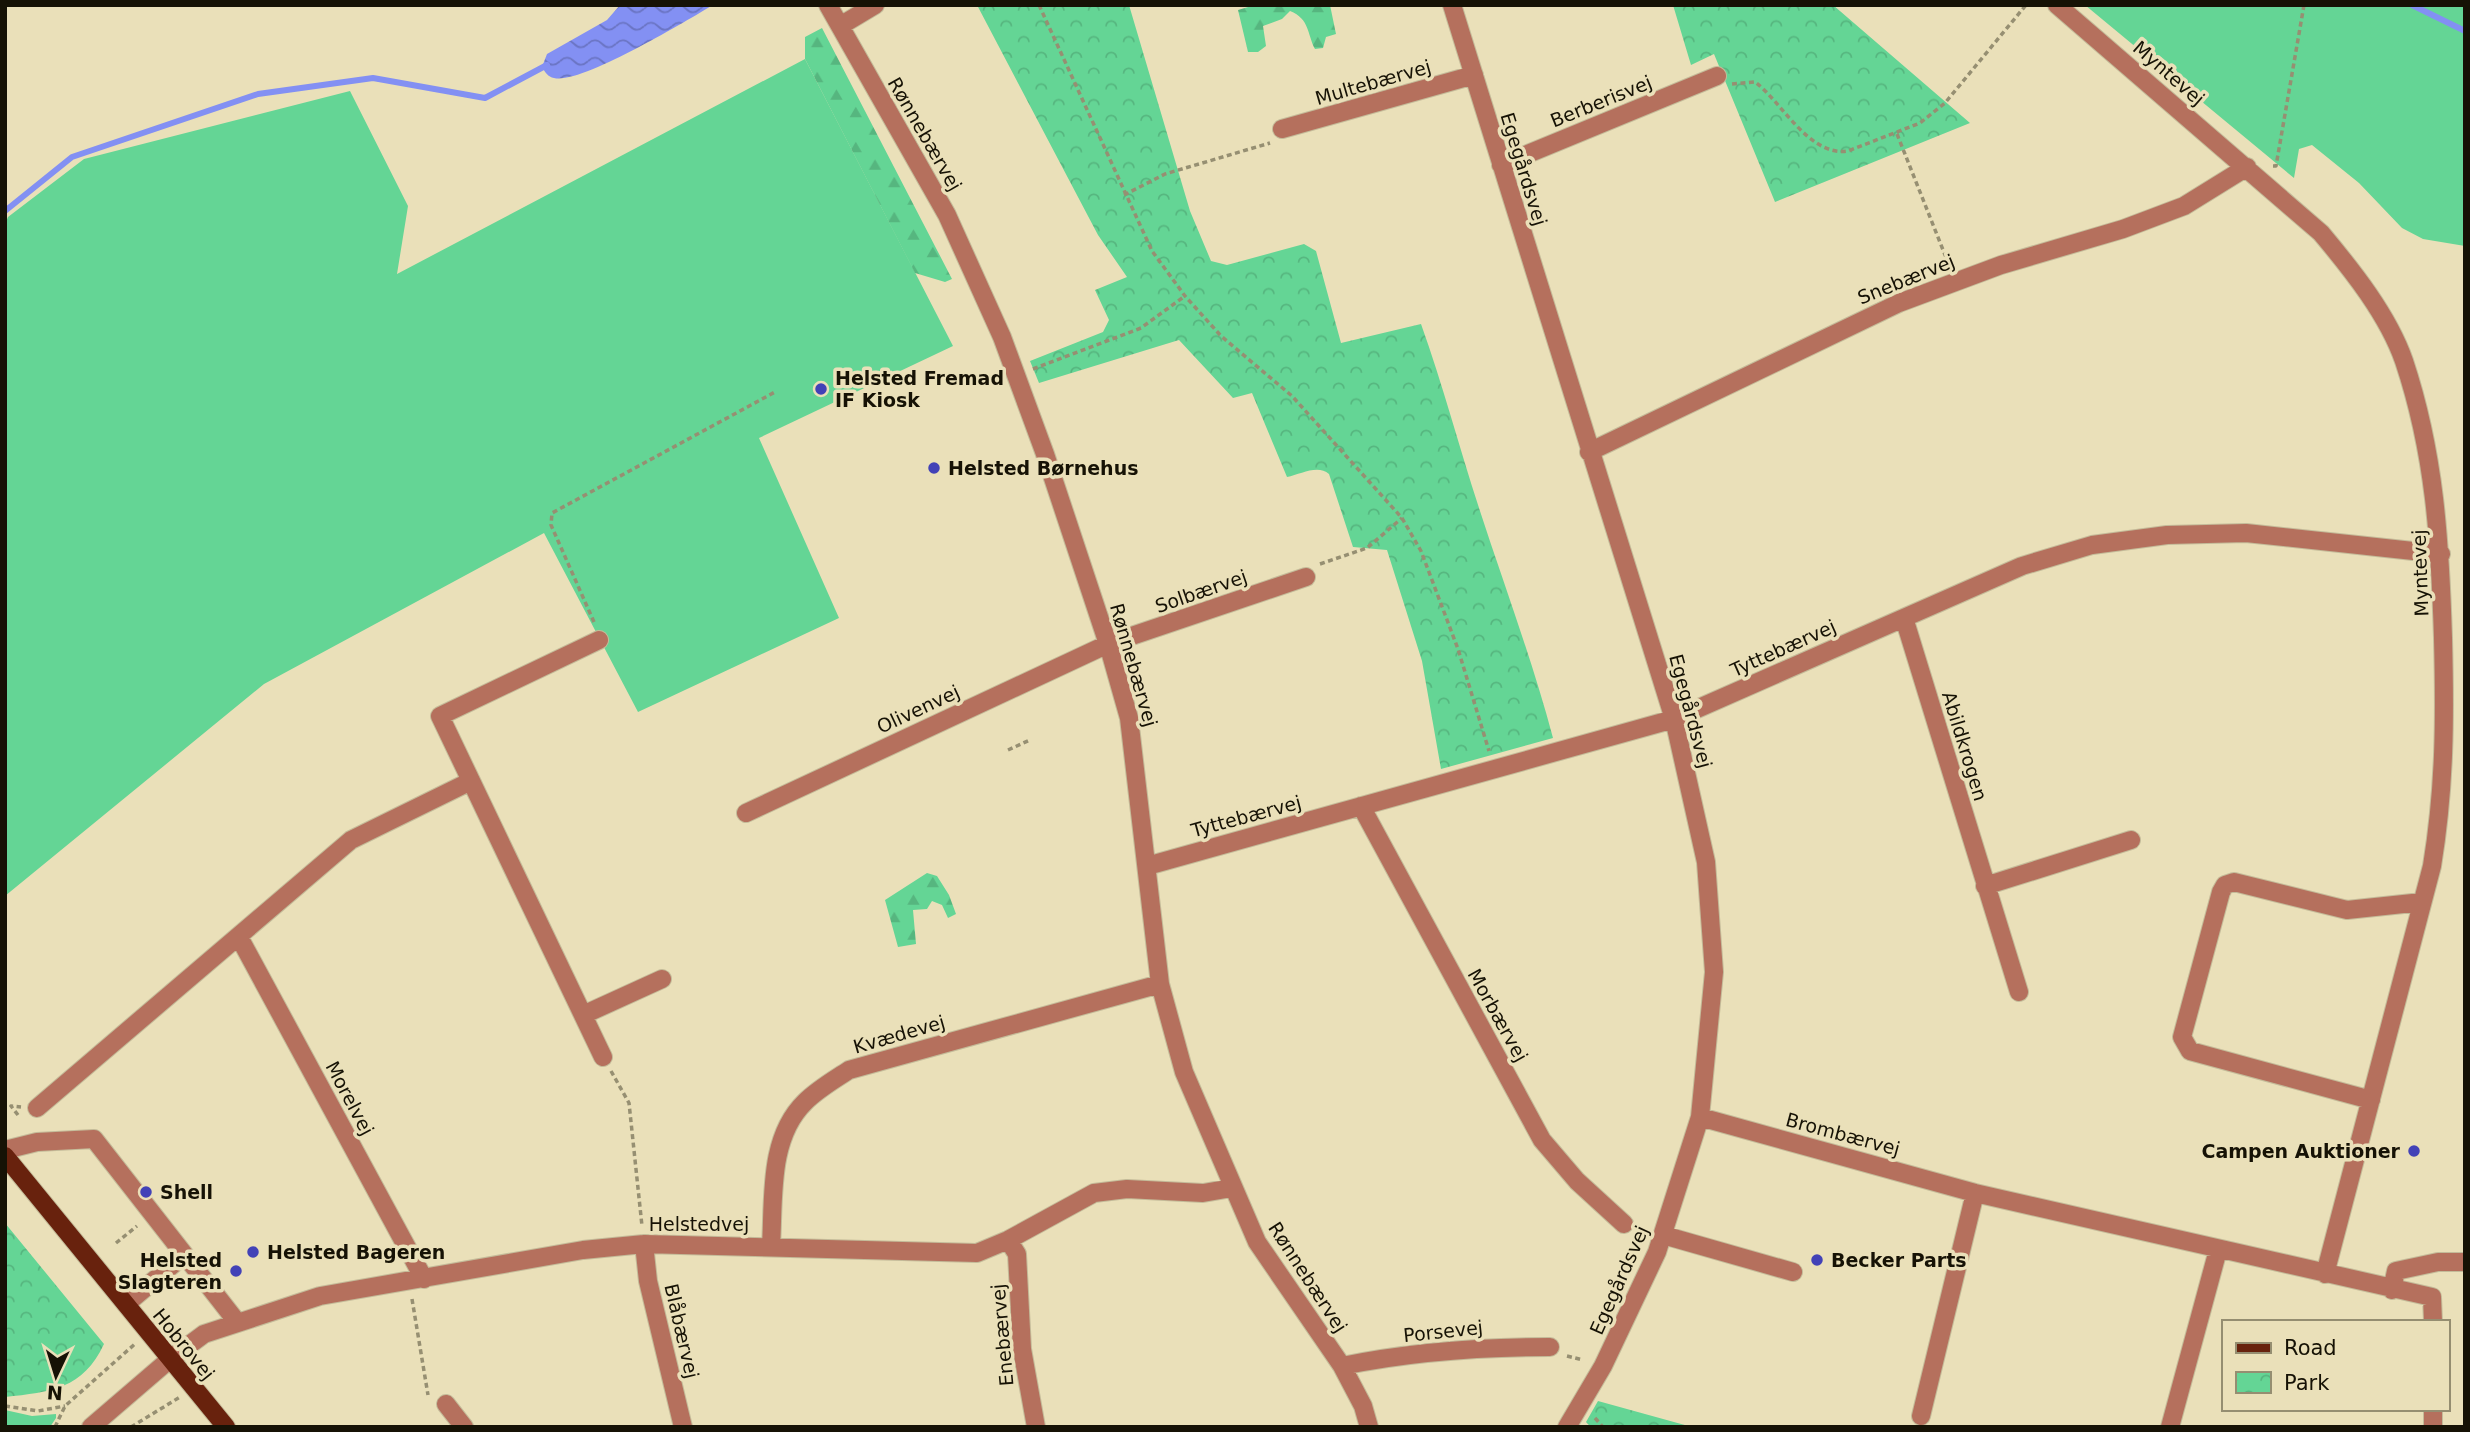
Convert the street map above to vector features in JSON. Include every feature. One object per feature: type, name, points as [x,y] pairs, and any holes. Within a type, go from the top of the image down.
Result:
[{"type":"main road","name":"Hobrovej","points":[[5,1156],[226,1427]]},
{"type":"street","name":"Rønnebærvej","points":[[828,5],[947,215],[1017,374],[1108,644],[1129,718],[1160,984],[1184,1072],[1257,1242],[1342,1366],[1363,1406],[1369,1427]]},
{"type":"street","points":[[840,26],[875,5]]},
{"type":"street","name":"Egegårdsvej","points":[[1452,5],[1674,719],[1706,862],[1713,958],[1700,1117],[1662,1235],[1603,1366],[1567,1427]]},
{"type":"street","name":"Myntevej","points":[[2057,5],[2321,233],[2344,261],[2392,334],[2404,360],[2429,456],[2441,554],[2445,721],[2442,803],[2422,902],[2325,1274]]},
{"type":"street","name":"Multebærvej","points":[[1282,129],[1474,75]]},
{"type":"street","name":"Berberisvej","points":[[1501,165],[1717,76]]},
{"type":"street","name":"Snebærvej","points":[[1589,452],[1817,340],[1955,281],[2123,229],[2184,206],[2247,167]]},
{"type":"street","name":"Tyttebærvej","points":[[1147,866],[1674,719],[2022,566],[2092,545],[2145,537],[2246,533],[2441,554]]},
{"type":"street","name":"Solbærvej","points":[[1108,644],[1306,578]]},
{"type":"street","name":"Abildkrogen","points":[[1904,618],[2019,992]]},
{"type":"street","points":[[599,640],[440,716],[603,1058]]},
{"type":"street","name":"Olivenvej","points":[[746,813],[1108,644]]},
{"type":"street","points":[[37,1108],[351,840],[471,781]]},
{"type":"street","name":"Morbærvej","points":[[1361,806],[1542,1140],[1577,1181],[1624,1224]]},
{"type":"street","points":[[1985,886],[2131,840]]},
{"type":"street","points":[[2371,1100],[2190,1051],[2183,1044],[2182,1037],[2225,885],[2234,882],[2347,910],[2422,902]]},
{"type":"street","name":"Morelvej","points":[[239,937],[416,1280]]},
{"type":"street","points":[[583,1015],[662,979]]},
{"type":"street","name":"Kvædevej","points":[[771,1246],[780,1145],[794,1116],[817,1091],[849,1070],[1160,984]]},
{"type":"street","name":"Brombærvej","points":[[1700,1117],[1975,1193],[2218,1251],[2432,1297],[2432,1320]]},
{"type":"street","points":[[5,1150],[37,1142],[94,1139],[237,1322]]},
{"type":"street","name":"Helstedvej","points":[[91,1427],[169,1360],[204,1334],[320,1296],[583,1250],[644,1244],[977,1253],[1008,1240],[1094,1193],[1127,1189],[1203,1193],[1232,1188]]},
{"type":"street","points":[[1921,1416],[1975,1193]]},
{"type":"street","points":[[1662,1235],[1793,1272]]},
{"type":"street","name":"Enebærvej","points":[[1008,1240],[1017,1254],[1022,1349],[1036,1427]]},
{"type":"street","name":"Blåbærvej","points":[[644,1244],[648,1281],[683,1427]]},
{"type":"street","points":[[2171,1427],[2218,1251]]},
{"type":"street","points":[[126,1304],[184,1255]]},
{"type":"street","points":[[2392,1290],[2396,1271],[2438,1262],[2465,1262]]},
{"type":"street","name":"Porsevej","points":[[1342,1366],[1378,1359],[1489,1347],[1550,1347]]},
{"type":"street","points":[[446,1404],[464,1427]]},
{"type":"path","points":[[1038,5],[1152,251],[1185,296],[1221,336],[1293,396],[1402,518],[1421,551],[1458,649],[1494,770]]},
{"type":"path","points":[[1717,76],[1725,87],[1744,82],[1759,85],[1815,142],[1825,147],[1848,151],[1898,134],[1920,123],[1945,103],[2026,5]]},
{"type":"path","points":[[2247,167],[2276,166],[2304,5]]},
{"type":"path","points":[[1124,195],[1165,174],[1272,142],[1282,129]]},
{"type":"path","points":[[1898,134],[1955,281]]},
{"type":"path","points":[[1017,374],[1141,328],[1185,296]]},
{"type":"path","points":[[599,640],[597,627],[551,525],[552,513],[775,392]]},
{"type":"path","points":[[1306,578],[1311,567],[1367,548],[1402,518]]},
{"type":"path","points":[[1008,750],[1030,740]]},
{"type":"path","points":[[603,1058],[629,1103],[644,1244]]},
{"type":"path","points":[[116,1243],[152,1213]]},
{"type":"path","points":[[416,1280],[430,1405],[446,1404]]},
{"type":"path","points":[[55,1427],[65,1406],[104,1369],[148,1334]]},
{"type":"path","points":[[1550,1347],[1561,1354],[1603,1366]]},
{"type":"path","points":[[131,1427],[193,1388]]},
{"type":"path","points":[[5,1406],[38,1411],[65,1406]]},
{"type":"green space","points":[[977,5],[1129,5],[1190,211],[1211,261],[1227,265],[1304,244],[1316,251],[1341,343],[1421,324],[1553,738],[1441,769],[1422,661],[1387,550],[1353,547],[1329,474],[1315,470],[1287,477],[1252,393],[1233,398],[1179,340],[1039,383],[1030,361],[1103,332],[1109,320],[1095,290],[1127,277],[1098,235]]},
{"type":"green space","points":[[1255,5],[1330,5],[1336,34],[1326,37],[1323,48],[1315,49],[1305,23],[1290,11],[1282,19],[1263,26],[1266,46],[1258,52],[1248,52],[1238,10]]},
{"type":"green space","points":[[1673,5],[1833,5],[1970,123],[1775,202],[1714,54],[1691,65]]},
{"type":"green space","points":[[2085,5],[2465,5],[2465,246],[2423,239],[2402,228],[2359,183],[2312,145],[2299,149],[2294,178]]},
{"type":"green space","points":[[822,28],[952,279],[945,282],[915,273],[805,59],[805,37]]},
{"type":"green space","points":[[805,59],[953,346],[759,438],[839,618],[638,712],[544,533],[264,684],[5,896],[5,224],[8,217],[84,159],[350,91],[408,206],[397,274]]},
{"type":"green space","points":[[927,873],[937,876],[949,895],[956,914],[948,918],[942,905],[932,901],[927,909],[913,910],[916,944],[898,947],[885,900]]},
{"type":"green space","points":[[5,1223],[104,1344],[86,1371],[64,1386],[5,1397]]},
{"type":"green space","points":[[1598,1401],[1692,1427],[1591,1427],[1586,1422]]},
{"type":"green space","points":[[5,1410],[32,1416],[56,1414],[56,1418],[50,1427],[5,1427]]},
{"type":"water","points":[[620,5],[713,5],[633,50],[586,72],[567,78],[554,78],[547,74],[542,67],[547,54],[607,20]]},
{"type":"waterway","points":[[2412,5],[2465,31]]},
{"type":"waterway","points":[[5,211],[72,157],[258,94],[373,78],[485,98],[547,65]]},
{"type":"place","name":"Helsted Fremad IF Kiosk","points":[[821,389]]},
{"type":"place","name":"Helsted Børnehus","points":[[934,468]]},
{"type":"place","name":"Campen Auktioner","points":[[2414,1151]]},
{"type":"place","name":"Shell","points":[[146,1192]]},
{"type":"place","name":"Helsted Bageren","points":[[253,1252]]},
{"type":"place","name":"Becker Parts","points":[[1817,1260]]},
{"type":"place","name":"Helsted Slagteren","points":[[236,1271]]}]
